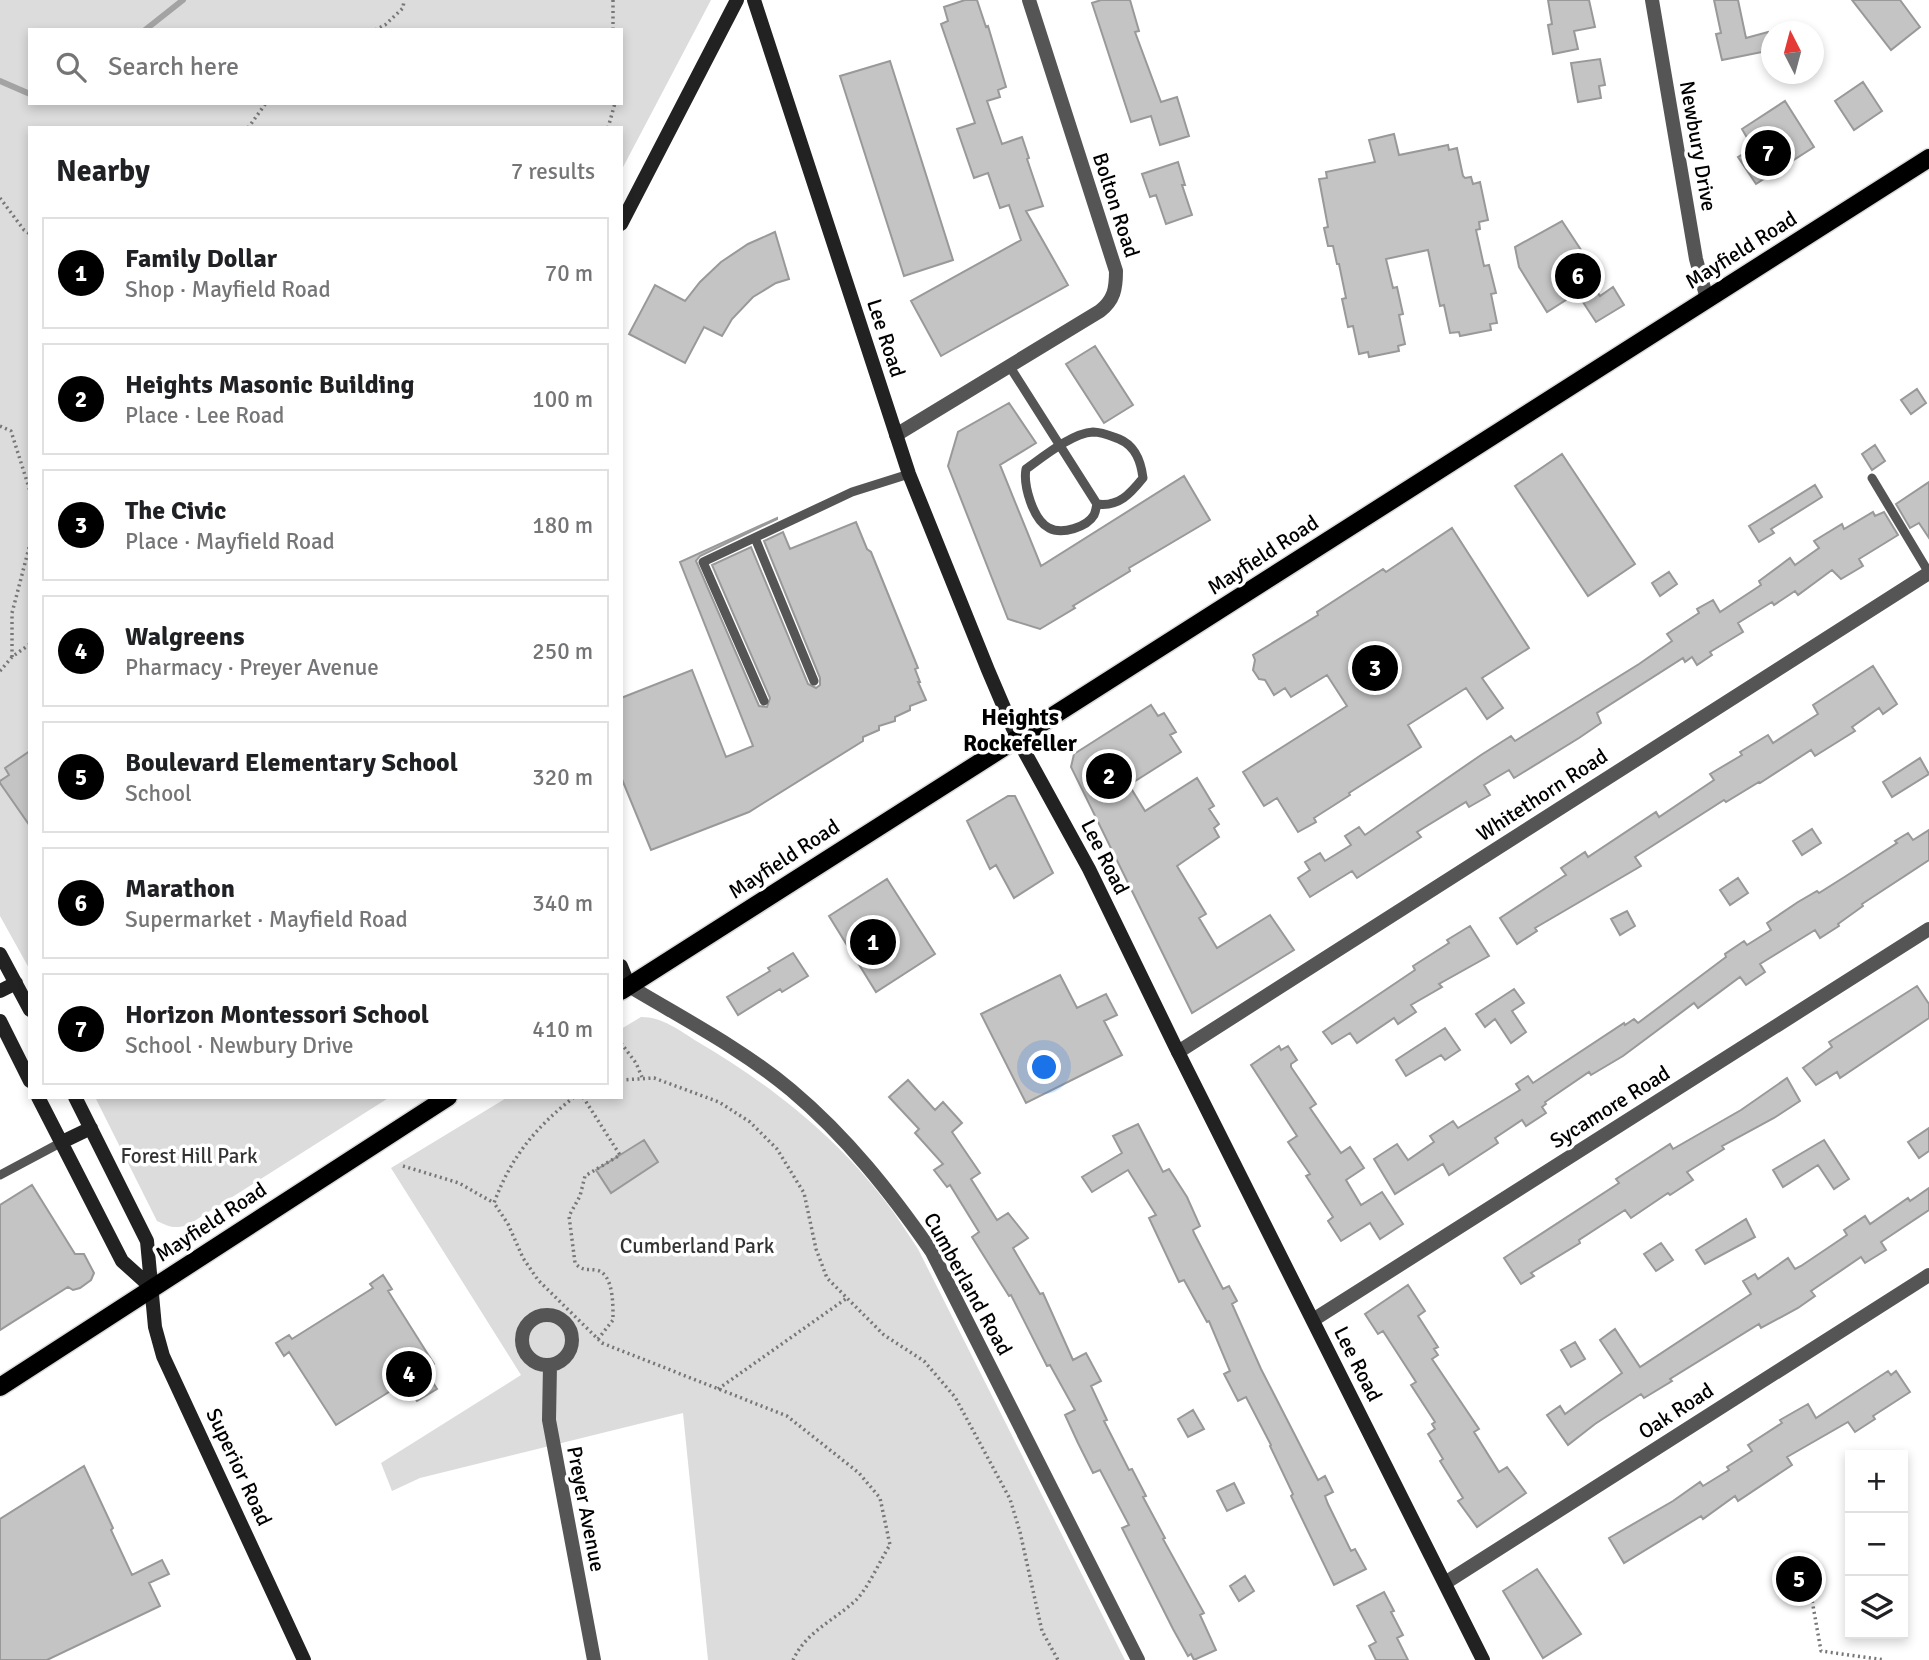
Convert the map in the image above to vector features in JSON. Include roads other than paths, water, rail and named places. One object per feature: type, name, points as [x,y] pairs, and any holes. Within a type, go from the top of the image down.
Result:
[{"type":"main road","points":[[623,220],[737,0]]},
{"type":"main road","name":"Lee Road","points":[[754,0],[909,474],[946,570],[1017,737],[1088,869],[1483,1660]]},
{"type":"main road","name":"Mayfield Road","points":[[625,988],[1929,158]]},
{"type":"main road","points":[[0,954],[28,1006]]},
{"type":"main road","points":[[0,991],[16,983]]},
{"type":"main road","points":[[0,1021],[28,1077]]},
{"type":"main road","points":[[39,1099],[122,1261],[152,1288]]},
{"type":"main road","name":"Superior Road","points":[[76,1099],[147,1241],[155,1327],[163,1356],[304,1660]]},
{"type":"main road","name":"Mayfield Road","points":[[0,1387],[445,1099]]},
{"type":"main road","points":[[61,1142],[91,1128]]},
{"type":"street","name":"Bolton Road","points":[[896,435],[1100,311],[1109,304],[1116,290],[1116,271],[1029,0]]},
{"type":"street","name":"Newbury Drive","points":[[1652,0],[1696,259],[1707,299]]},
{"type":"street","name":"Whitethorn Road","points":[[1178,1052],[1929,573]]},
{"type":"street","name":"Sycamore Road","points":[[1313,1320],[1929,929]]},
{"type":"street","name":"Cumberland Road","points":[[625,988],[729,1046],[791,1090],[844,1140],[892,1195],[932,1252],[1138,1660]]},
{"type":"street","name":"Oak Road","points":[[1445,1583],[1929,1275]]},
{"type":"street","name":"Preyer Avenue","points":[[550,1365],[548,1420],[594,1660]]},
{"type":"lane","points":[[1010,367],[1060,446],[1097,504],[1094,516],[1086,523],[1065,531],[1049,528],[1038,517],[1024,480],[1026,469],[1060,446],[1078,436],[1093,432],[1128,443],[1141,461],[1143,478],[1128,497],[1108,506],[1097,504]]},
{"type":"lane","points":[[764,701],[703,562],[852,492],[909,474]]},
{"type":"lane","points":[[1872,478],[1929,573]]},
{"type":"lane","points":[[755,538],[814,681]]},
{"type":"lane","points":[[0,1175],[61,1142]]},
{"type":"waterway","points":[[148,28],[183,0]]},
{"type":"waterway","points":[[0,81],[28,93]]},
{"type":"place","name":"Horizon Montessori School","points":[[1768,153]]},
{"type":"place","name":"Marathon","points":[[1578,276]]},
{"type":"place","name":"The Civic","points":[[1375,668]]},
{"type":"place","name":"Heights Masonic Building","points":[[1109,776]]},
{"type":"place","name":"Family Dollar","points":[[873,942]]},
{"type":"place","name":"Walgreens","points":[[409,1374]]},
{"type":"place","name":"Boulevard Elementary School","points":[[1799,1579]]},
{"type":"district","name":"Heights Rockefeller","points":[[1020,730]]},
{"type":"park label","name":"Forest Hill Park","points":[[189,1156]]},
{"type":"park label","name":"Cumberland Park","points":[[697,1246]]}]
